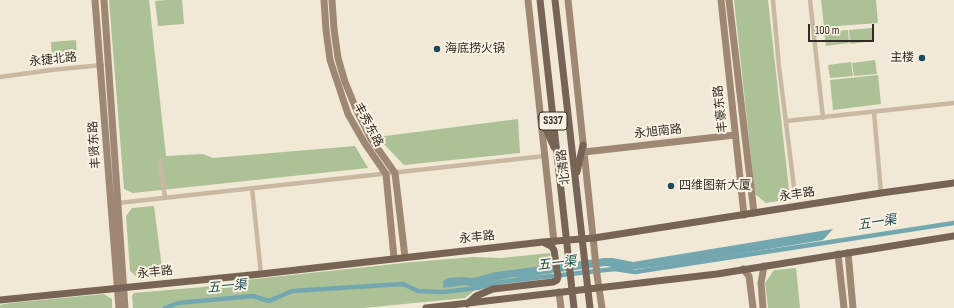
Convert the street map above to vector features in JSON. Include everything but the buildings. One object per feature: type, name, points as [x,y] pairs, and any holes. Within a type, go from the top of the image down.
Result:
[{"type":"main road","name":"北清路","points":[[540,0],[574,308]]},
{"type":"main road","name":"北清路","points":[[555,0],[590,308]]},
{"type":"main road","points":[[541,118],[557,155]]},
{"type":"main road","points":[[576,178],[584,149]]},
{"type":"main road","name":"永丰路","points":[[0,300],[261,274],[543,242],[594,238],[954,183]]},
{"type":"main road","points":[[426,308],[717,274],[954,236]]},
{"type":"main road","points":[[467,304],[476,296],[493,289],[553,282],[557,280],[556,254],[551,246],[543,242]]},
{"type":"street","name":"丰贤东路","points":[[95,0],[121,288]]},
{"type":"street","name":"丰贤东路","points":[[104,0],[118,203],[121,288]]},
{"type":"street","name":"丰秀东路","points":[[324,0],[330,60],[348,114],[364,142],[386,174],[394,258]]},
{"type":"street","name":"丰秀东路","points":[[332,0],[338,58],[345,82],[371,139],[395,173],[405,257]]},
{"type":"street","name":"北清路","points":[[528,0],[554,242]]},
{"type":"street","name":"北清路","points":[[568,0],[599,288]]},
{"type":"street","name":"丰豪东路","points":[[721,0],[744,215]]},
{"type":"street","name":"丰豪东路","points":[[729,0],[754,213]]},
{"type":"street","points":[[773,0],[786,122],[796,190]]},
{"type":"street","points":[[810,0],[823,118]]},
{"type":"street","name":"永捷北路","points":[[0,76],[108,64]]},
{"type":"street","points":[[786,122],[899,108],[954,103]]},
{"type":"street","points":[[874,112],[881,193]]},
{"type":"street","name":"永旭南路","points":[[584,149],[735,135]]},
{"type":"street","points":[[118,203],[545,156]]},
{"type":"street","points":[[160,160],[165,198]]},
{"type":"street","points":[[252,188],[261,274]]},
{"type":"street","points":[[848,253],[853,308]]},
{"type":"street","points":[[838,254],[844,308]]},
{"type":"street","points":[[763,308],[761,283],[764,266]]},
{"type":"street","points":[[743,269],[749,276],[753,308]]},
{"type":"street","points":[[121,288],[122,307]]},
{"type":"street","points":[[599,288],[602,308]]},
{"type":"street","points":[[559,292],[561,308]]},
{"type":"green space","points":[[109,0],[149,0],[166,156],[203,154],[213,158],[355,146],[368,168],[133,193],[124,189]]},
{"type":"green space","points":[[182,0],[184,24],[158,26],[155,1]]},
{"type":"green space","points":[[734,0],[768,0],[790,199],[766,203],[755,194]]},
{"type":"green space","points":[[821,0],[876,0],[878,23],[824,27]]},
{"type":"green space","points":[[872,28],[873,41],[850,44],[849,30]]},
{"type":"green space","points":[[848,30],[849,43],[826,46],[824,32]]},
{"type":"green space","points":[[76,40],[77,58],[52,60],[51,42]]},
{"type":"green space","points":[[875,60],[877,74],[854,76],[852,63]]},
{"type":"green space","points":[[851,62],[853,76],[830,78],[828,65]]},
{"type":"green space","points":[[878,75],[881,104],[833,110],[830,80]]},
{"type":"green space","points":[[518,119],[520,153],[404,165],[377,137]]},
{"type":"green space","points":[[154,206],[163,276],[138,278],[130,271],[126,216],[132,208]]},
{"type":"green space","points":[[550,253],[552,275],[475,290],[465,298],[364,308],[133,308],[132,296],[134,293],[203,287],[245,280],[413,262],[473,257],[501,258]]},
{"type":"green space","points":[[796,268],[800,308],[768,308],[765,283],[774,270]]},
{"type":"green space","points":[[104,294],[112,299],[112,308],[0,308],[0,305],[10,303]]},
{"type":"water","points":[[833,229],[823,240],[691,262],[630,270],[606,266],[543,274],[524,278],[514,277],[497,280],[478,287],[464,285],[443,288],[443,281],[448,278],[473,278],[496,272],[604,258],[613,258],[633,262]]},
{"type":"waterway","name":"五一渠","points":[[165,308],[178,303],[253,296],[269,301],[292,291],[403,284],[418,291],[443,292],[477,288],[500,282],[614,269],[635,272],[954,223]]},
{"type":"place","name":"海底捞火锅","points":[[437,49]]},
{"type":"place","name":"主楼","points":[[922,58]]},
{"type":"place","name":"四维图新大厦","points":[[671,186]]}]
